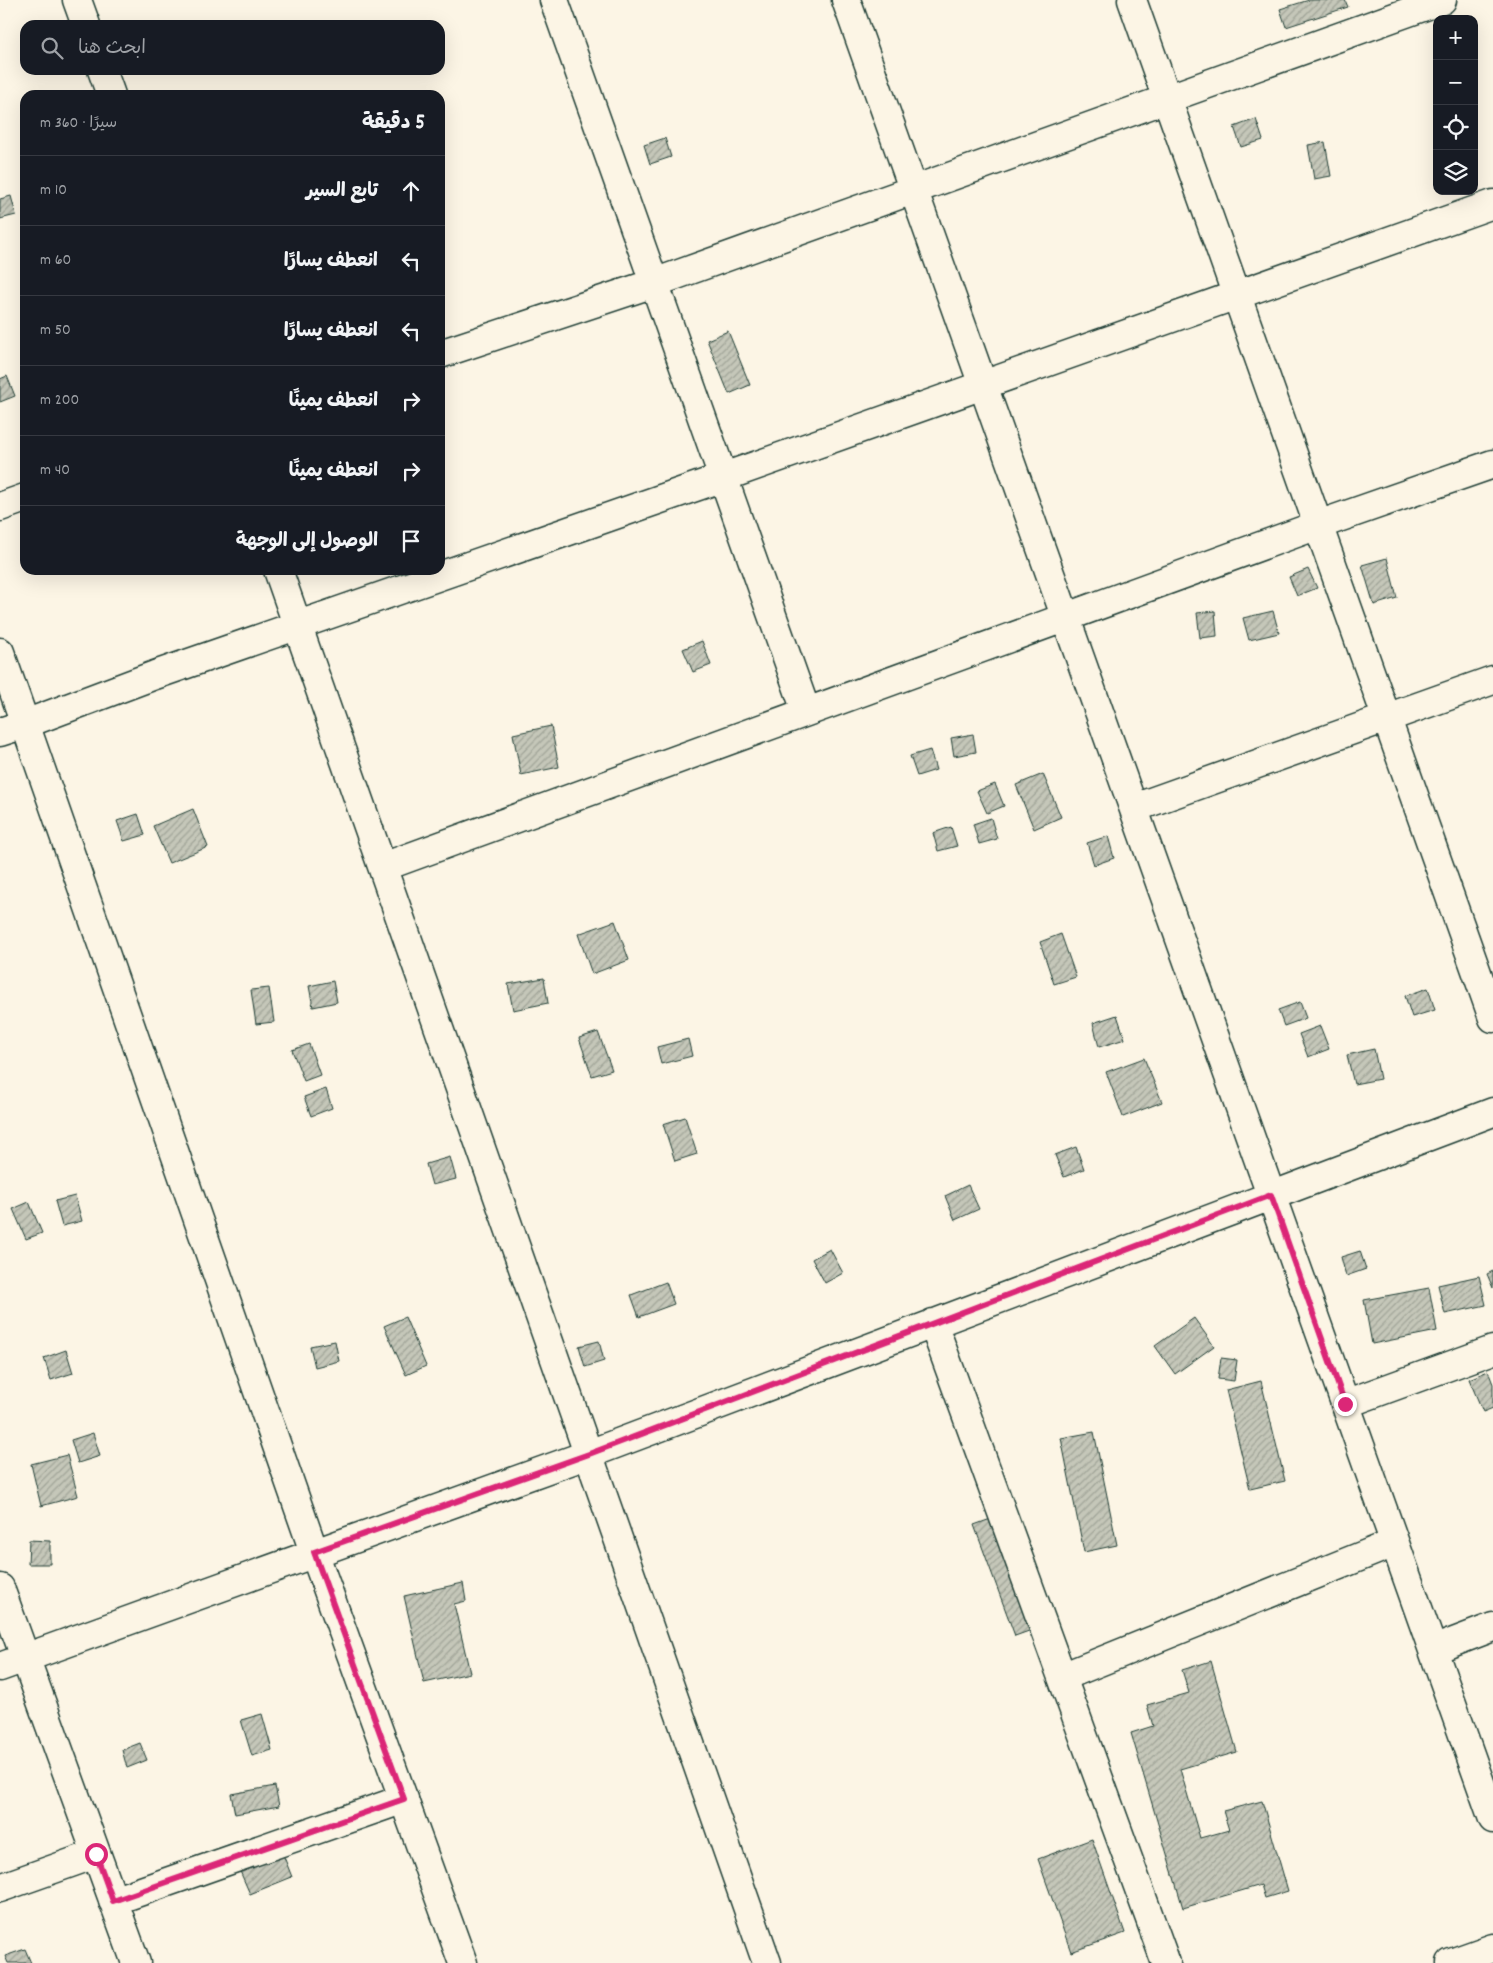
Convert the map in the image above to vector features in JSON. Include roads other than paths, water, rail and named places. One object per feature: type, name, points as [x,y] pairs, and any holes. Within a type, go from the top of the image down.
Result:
[{"type":"street","points":[[77,0],[84,20]]},
{"type":"street","points":[[554,0],[721,478],[806,711]]},
{"type":"street","points":[[846,0],[1493,1819]]},
{"type":"street","points":[[1132,0],[1493,1018]]},
{"type":"street","points":[[445,352],[654,283],[913,188],[1442,0]]},
{"type":"street","points":[[104,75],[109,90]]},
{"type":"street","points":[[445,575],[1493,204]]},
{"type":"street","points":[[383,867],[1318,524],[1493,464]]},
{"type":"street","points":[[0,507],[20,500]]},
{"type":"street","points":[[280,575],[767,1963]]},
{"type":"street","points":[[12,728],[155,675],[444,575]]},
{"type":"street","points":[[0,652],[12,728],[463,1963]]},
{"type":"street","points":[[1134,808],[1493,680]]},
{"type":"street","points":[[12,1663],[314,1552],[589,1454],[1493,1112]]},
{"type":"street","points":[[933,1323],[1166,1963]]},
{"type":"street","points":[[1345,1404],[1493,1350]]},
{"type":"street","points":[[1062,1677],[1394,1544]]},
{"type":"street","points":[[0,1588],[12,1663],[96,1854],[136,1963]]},
{"type":"street","points":[[1433,1650],[1493,1627]]},
{"type":"street","points":[[113,1901],[404,1799]]},
{"type":"street","points":[[0,1888],[96,1854]]},
{"type":"street","points":[[1451,1963],[1493,1948]]}]
